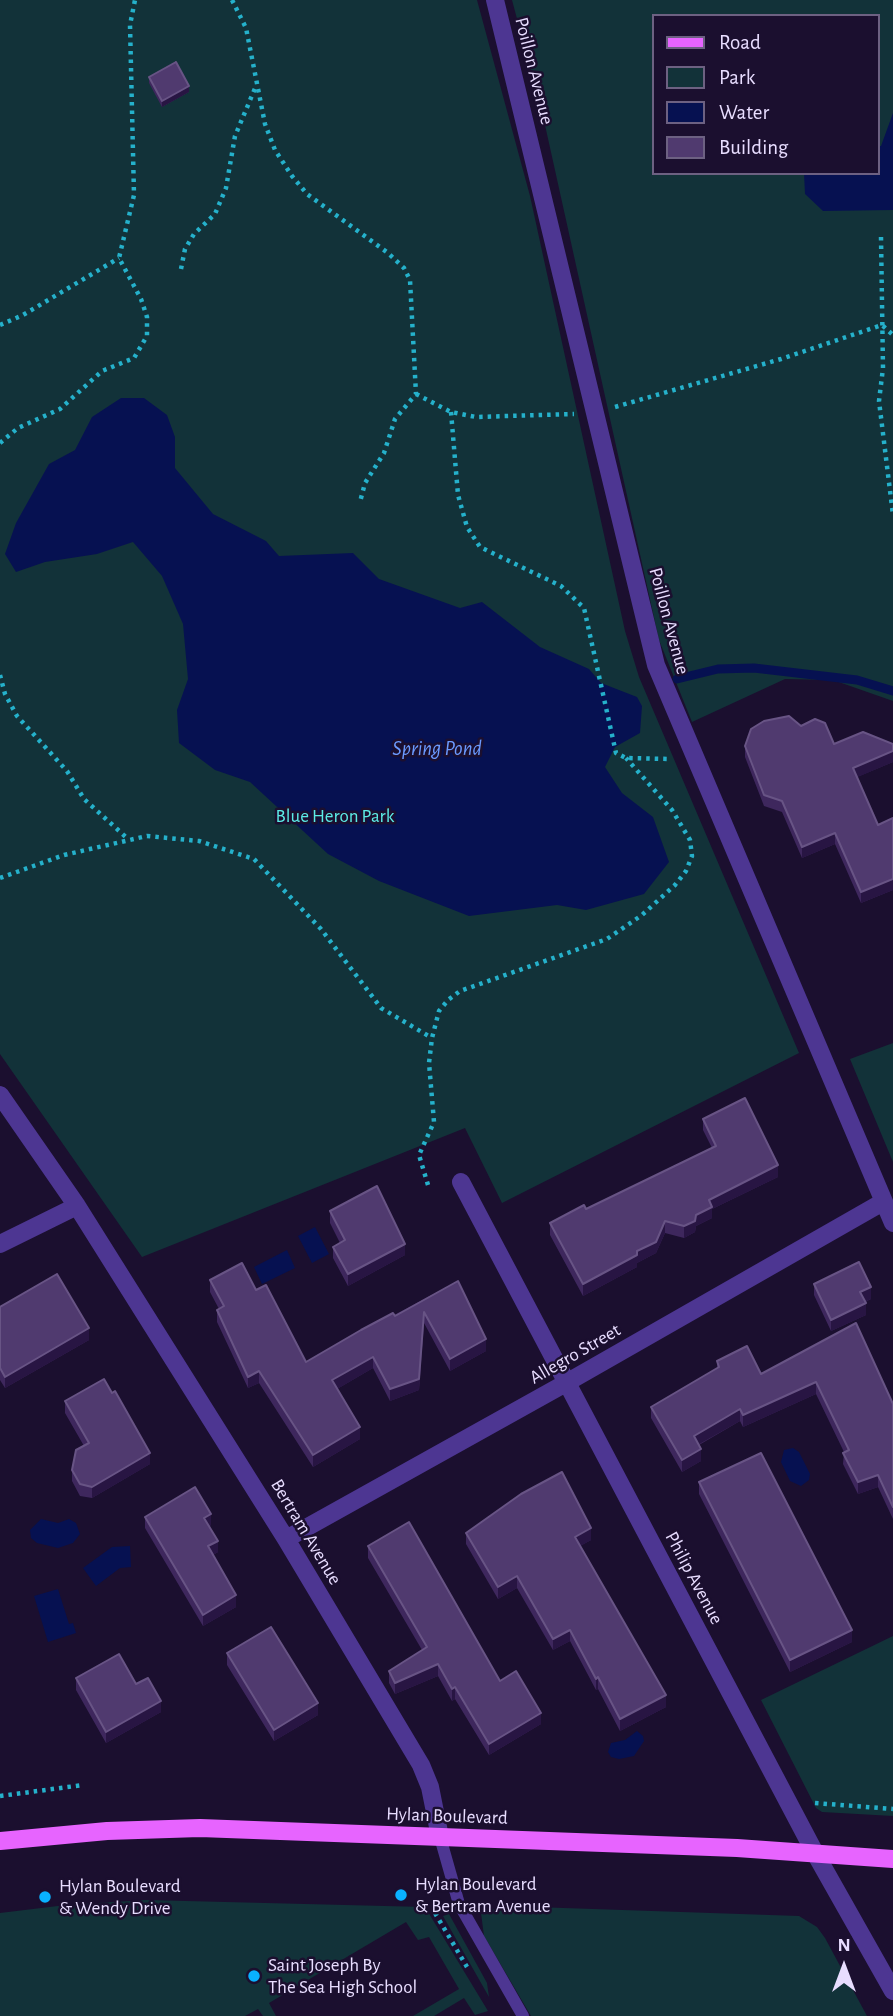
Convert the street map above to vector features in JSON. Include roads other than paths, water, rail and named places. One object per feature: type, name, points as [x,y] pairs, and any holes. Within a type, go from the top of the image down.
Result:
[{"type":"main road","name":"Hylan Boulevard","points":[[0,1841],[96,1831],[200,1828],[815,1853],[893,1859]]},
{"type":"street","name":"Poillon Avenue","points":[[495,0],[656,665],[893,1223]]},
{"type":"street","name":"Bertram Avenue","points":[[0,1095],[77,1206],[286,1539],[426,1775],[440,1837]]},
{"type":"street","name":"Philip Avenue","points":[[461,1182],[815,1853],[893,1991]]},
{"type":"street","name":"Allegro Street","points":[[286,1539],[883,1202]]},
{"type":"street","points":[[0,1244],[77,1206]]},
{"type":"lane","name":"Bertram Avenue","points":[[440,1837],[459,1903],[523,2016]]},
{"type":"water","points":[[893,113],[893,210],[823,211],[805,194],[804,175],[879,175],[881,146]]},
{"type":"water","name":"Spring Pond","points":[[121,398],[144,398],[167,415],[175,437],[175,468],[213,514],[266,541],[279,556],[353,553],[379,579],[460,608],[482,602],[540,647],[589,669],[601,683],[637,697],[642,706],[640,733],[615,747],[605,767],[622,793],[653,817],[669,862],[644,894],[586,910],[557,905],[469,916],[379,881],[328,854],[250,782],[215,770],[179,743],[177,710],[188,679],[183,624],[162,576],[133,542],[97,554],[45,562],[16,572],[5,554],[16,523],[49,464],[75,450],[92,417]]},
{"type":"water","points":[[315,1227],[329,1254],[312,1263],[298,1236]]},
{"type":"water","points":[[287,1250],[295,1268],[262,1284],[254,1267]]},
{"type":"water","points":[[793,1448],[799,1452],[810,1474],[809,1480],[801,1486],[790,1481],[781,1462],[784,1450]]},
{"type":"water","points":[[41,1519],[58,1523],[69,1519],[76,1523],[80,1534],[73,1543],[58,1548],[37,1543],[31,1538],[30,1530]]},
{"type":"water","points":[[130,1546],[131,1567],[120,1568],[96,1586],[83,1568],[112,1547]]},
{"type":"water","points":[[58,1589],[69,1624],[73,1623],[76,1633],[48,1642],[34,1596]]},
{"type":"water","points":[[637,1731],[644,1741],[634,1756],[619,1759],[611,1757],[608,1752],[611,1743],[625,1740]]},
{"type":"waterway","points":[[677,679],[718,669],[754,668],[857,680],[893,691]]},
{"type":"place","name":"Hylan Boulevard & Bertram Avenue","points":[[401,1895]]},
{"type":"place","name":"Hylan Boulevard & Wendy Drive","points":[[45,1897]]},
{"type":"place","name":"Saint Joseph By The Sea High School","points":[[254,1976]]},
{"type":"park label","name":"Blue Heron Park","points":[[335,816]]}]
